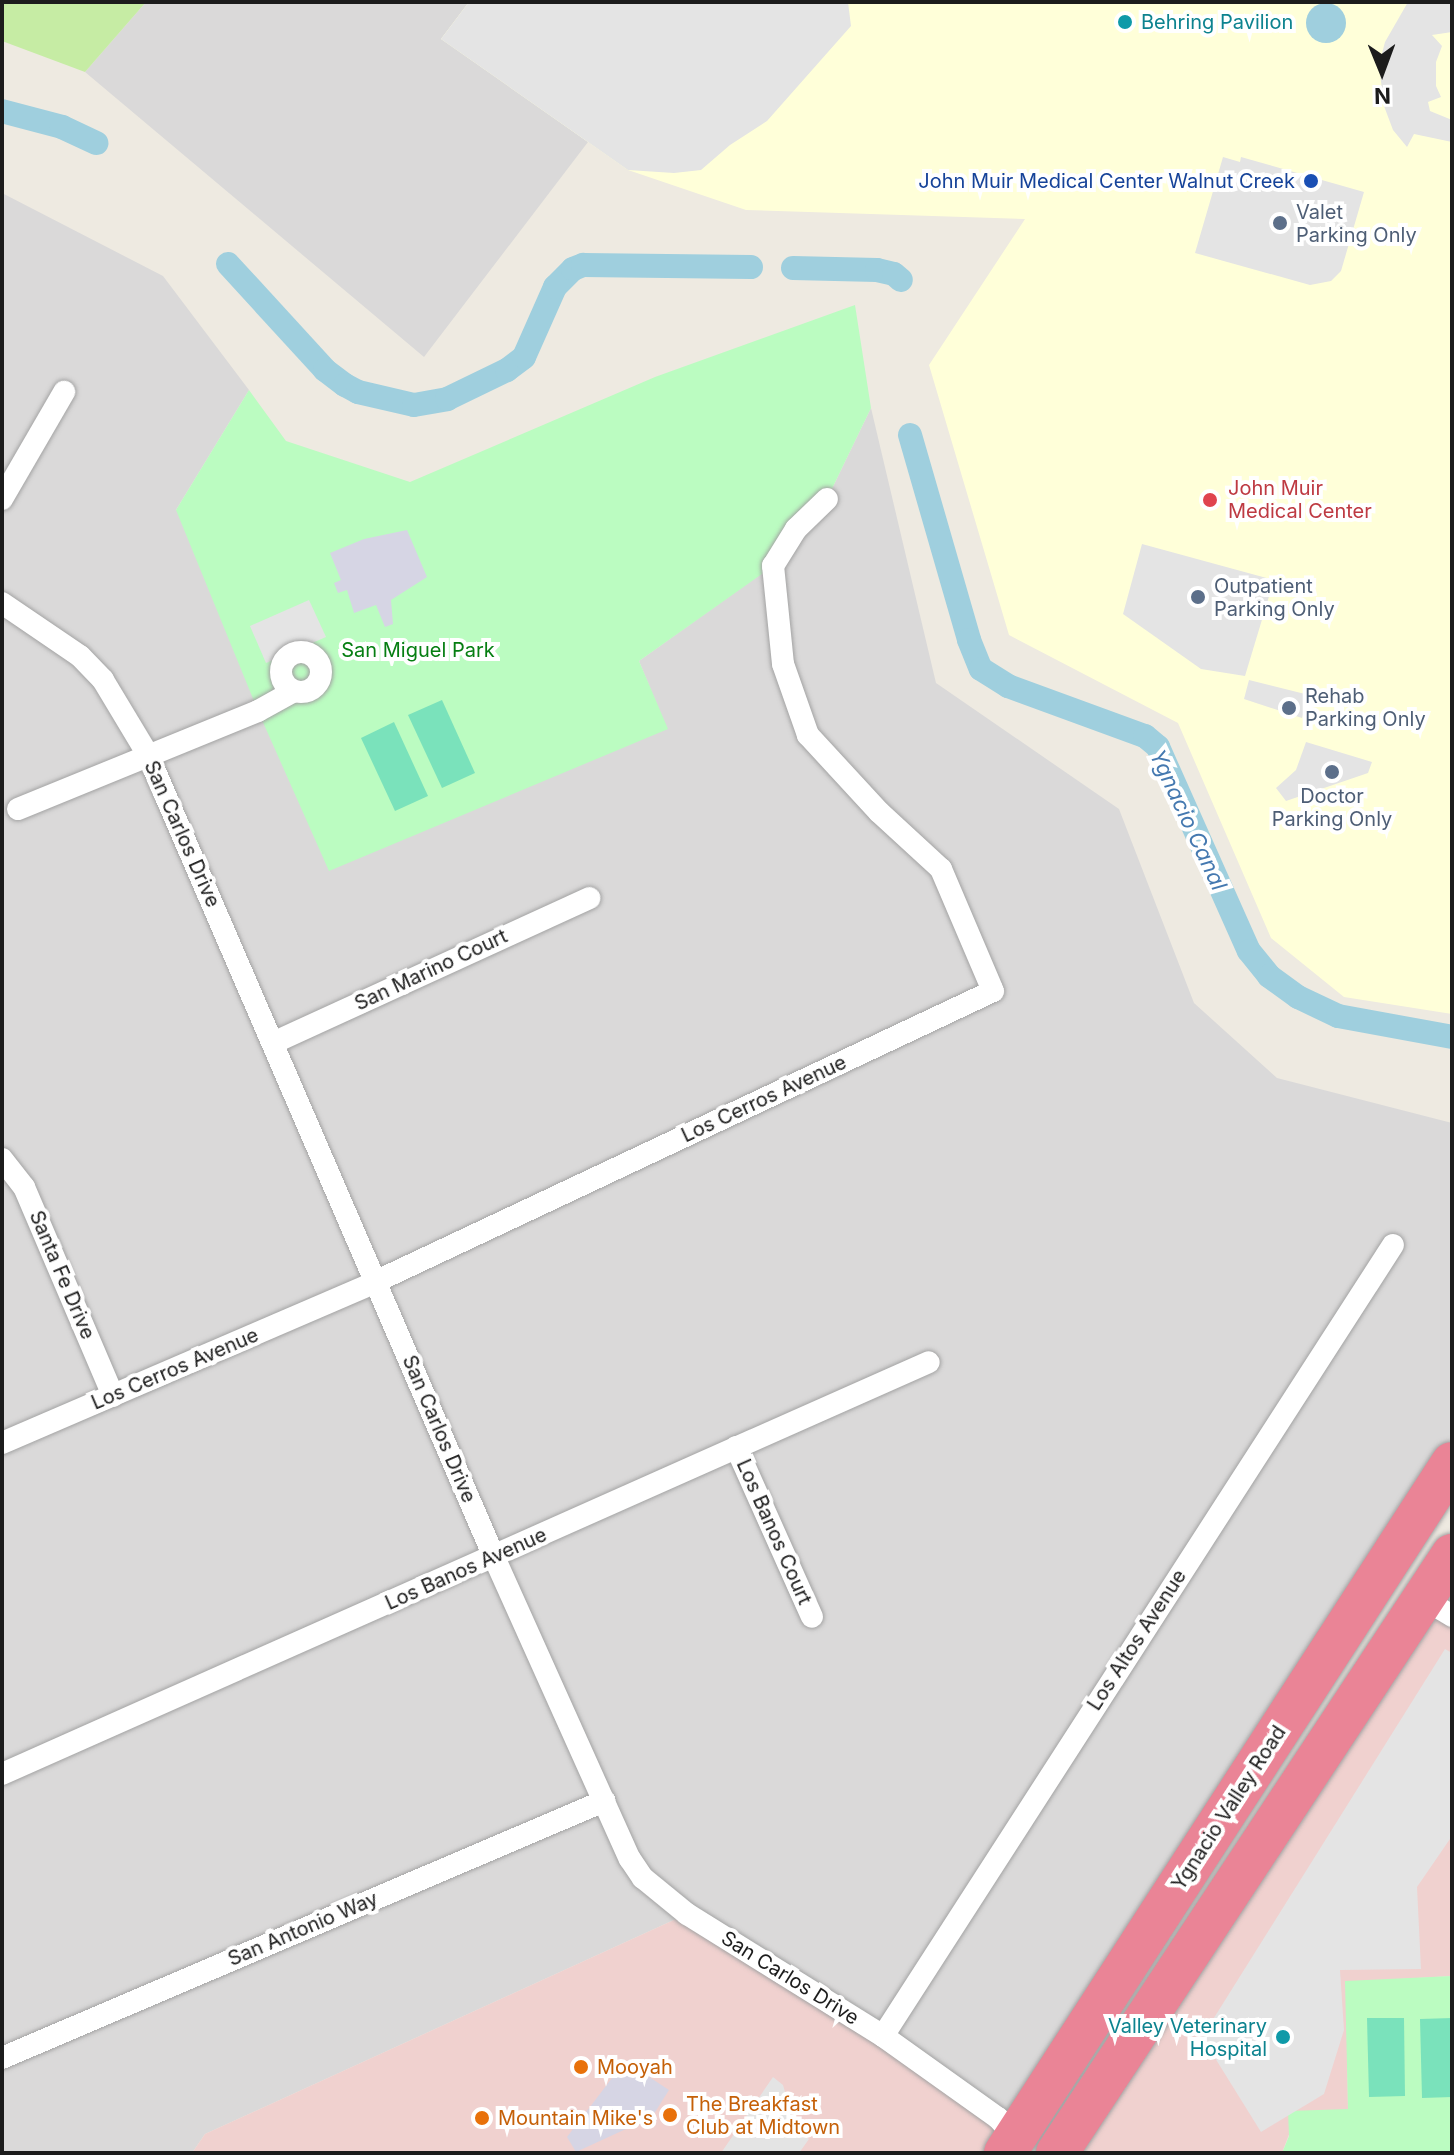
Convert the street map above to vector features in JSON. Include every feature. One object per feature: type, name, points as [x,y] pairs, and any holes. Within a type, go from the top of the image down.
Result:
[{"type":"highway","name":"Ygnacio Valley Road","points":[[1011,2145],[1452,1463]]},
{"type":"highway","points":[[1057,2153],[1438,1608],[1452,1555]]},
{"type":"street","points":[[2,499],[64,392]]},
{"type":"street","name":"Los Cerros Avenue","points":[[2,1443],[375,1282],[993,991],[941,869],[879,812],[808,735],[783,664],[773,566],[796,529],[827,499]]},
{"type":"street","name":"San Carlos Drive","points":[[2,603],[80,656],[103,680],[148,755],[494,1557],[630,1859],[643,1878],[663,1896],[883,2036],[998,2118],[1011,2145]]},
{"type":"street","points":[[18,809],[258,711],[294,691]]},
{"type":"street","name":"San Marino Court","points":[[273,1043],[589,898]]},
{"type":"street","name":"Santa Fe Drive","points":[[2,1159],[24,1187],[113,1396]]},
{"type":"street","name":"Los Altos Avenue","points":[[883,2036],[1393,1245]]},
{"type":"street","name":"Los Banos Avenue","points":[[2,1774],[929,1362]]},
{"type":"street","name":"Los Banos Court","points":[[736,1447],[812,1617]]},
{"type":"street","name":"San Antonio Way","points":[[2,2058],[604,1801]]},
{"type":"shaded area","points":[[146,2],[469,2],[442,38],[588,142],[424,357],[85,72]]},
{"type":"shaded area","name":"John Muir Medical Center","points":[[469,2],[1452,2],[1452,1014],[1344,997],[1271,938],[1178,723],[1009,635],[929,365],[1025,219],[746,210],[628,170],[441,39]]},
{"type":"shaded area","points":[[469,2],[848,2],[851,26],[767,121],[730,145],[701,170],[674,173],[628,170],[441,39]]},
{"type":"shaded area","points":[[1408,2],[1452,2],[1452,32],[1432,35],[1442,46],[1436,62],[1436,86],[1441,97],[1428,102],[1430,111],[1452,120],[1452,142],[1414,134],[1407,147],[1393,130],[1384,106],[1379,65],[1385,42]]},
{"type":"shaded area","name":"Valet Parking Only","points":[[1223,157],[1240,162],[1241,157],[1364,192],[1341,271],[1331,281],[1310,285],[1195,253]]},
{"type":"shaded area","points":[[2,193],[163,276],[249,390],[176,510],[667,729],[639,661],[772,566],[827,499],[871,408],[936,683],[1119,809],[1194,1003],[1277,1078],[1452,1123],[1452,1463],[1016,2137],[687,1914],[205,2134],[192,2153],[2,2153]]},
{"type":"shaded area","points":[[407,530],[427,577],[391,600],[393,624],[385,627],[376,605],[354,613],[347,590],[338,593],[334,583],[341,580],[330,553],[364,539]]},
{"type":"shaded area","name":"Outpatient Parking Only","points":[[1142,544],[1274,580],[1245,676],[1201,669],[1123,614]]},
{"type":"shaded area","points":[[309,600],[326,637],[266,663],[250,626]]},
{"type":"shaded area","name":"Rehab Parking Only","points":[[1249,680],[1309,695],[1302,718],[1244,699]]},
{"type":"shaded area","name":"Doctor Parking Only","points":[[1306,742],[1372,762],[1368,773],[1286,801],[1276,788],[1296,770]]},
{"type":"shaded area","points":[[1424,1599],[1452,1616],[1452,1976],[1346,1982],[1348,2110],[1295,2119],[1282,2153],[1057,2153]]},
{"type":"shaded area","points":[[1445,1649],[1452,1653],[1452,1836],[1417,1887],[1421,1969],[1340,1970],[1344,2030],[1324,2094],[1261,2132],[1202,2037]]},
{"type":"shaded area","points":[[687,1914],[998,2118],[1005,2153],[192,2153],[205,2134]]},
{"type":"shaded area","points":[[634,2067],[669,2090],[652,2117],[576,2152],[567,2137],[612,2078]]},
{"type":"shaded area","points":[[773,2077],[783,2085],[796,2129],[809,2139],[799,2153],[721,2153]]},
{"type":"green space","points":[[2,2],[146,2],[85,72],[2,41]]},
{"type":"green space","name":"San Miguel Park","points":[[855,305],[871,408],[827,499],[773,566],[639,661],[668,729],[329,871],[258,711],[176,510],[249,390],[286,441],[410,482],[655,377]]},
{"type":"green space","points":[[442,700],[475,773],[442,788],[408,715]]},
{"type":"green space","points":[[394,722],[428,796],[395,811],[361,738]]},
{"type":"green space","points":[[1452,1976],[1452,2153],[1282,2153],[1289,2136],[1288,2111],[1348,2109],[1345,1981]]},
{"type":"green space","points":[[1367,2018],[1404,2018],[1405,2096],[1369,2097]]},
{"type":"green space","points":[[1452,2018],[1452,2097],[1422,2098],[1420,2019]]},
{"type":"water","points":[[1326,3],[1340,9],[1346,23],[1340,37],[1326,43],[1312,37],[1306,23],[1312,9]]},
{"type":"waterway","name":"Ygnacio Canal","points":[[2,111],[62,127],[96,143]]},
{"type":"waterway","name":"Ygnacio Canal","points":[[228,264],[325,370],[358,392],[414,405],[447,399],[507,370],[524,357],[555,287],[573,269],[583,265],[751,267]]},
{"type":"waterway","name":"Ygnacio Canal","points":[[793,268],[877,270],[894,274],[901,280]]},
{"type":"waterway","name":"Ygnacio Canal","points":[[910,435],[969,640],[981,669],[1008,686],[1145,736],[1158,747],[1249,951],[1269,976],[1298,997],[1338,1016],[1452,1037]]},
{"type":"place","name":"Behring Pavilion","points":[[1125,22]]},
{"type":"place","name":"John Muir Medical Center Walnut Creek","points":[[1311,181]]},
{"type":"place","name":"Valet Parking Only","points":[[1280,223]]},
{"type":"place","name":"John Muir Medical Center","points":[[1210,500]]},
{"type":"place","name":"Outpatient Parking Only","points":[[1198,597]]},
{"type":"place","name":"Rehab Parking Only","points":[[1289,708]]},
{"type":"place","name":"Doctor Parking Only","points":[[1332,772]]},
{"type":"place","name":"Valley Veterinary Hospital","points":[[1283,2037]]},
{"type":"place","name":"Mooyah","points":[[581,2067]]},
{"type":"place","name":"The Breakfast Club at Midtown","points":[[670,2115]]},
{"type":"place","name":"Mountain Mike's","points":[[482,2118]]}]
